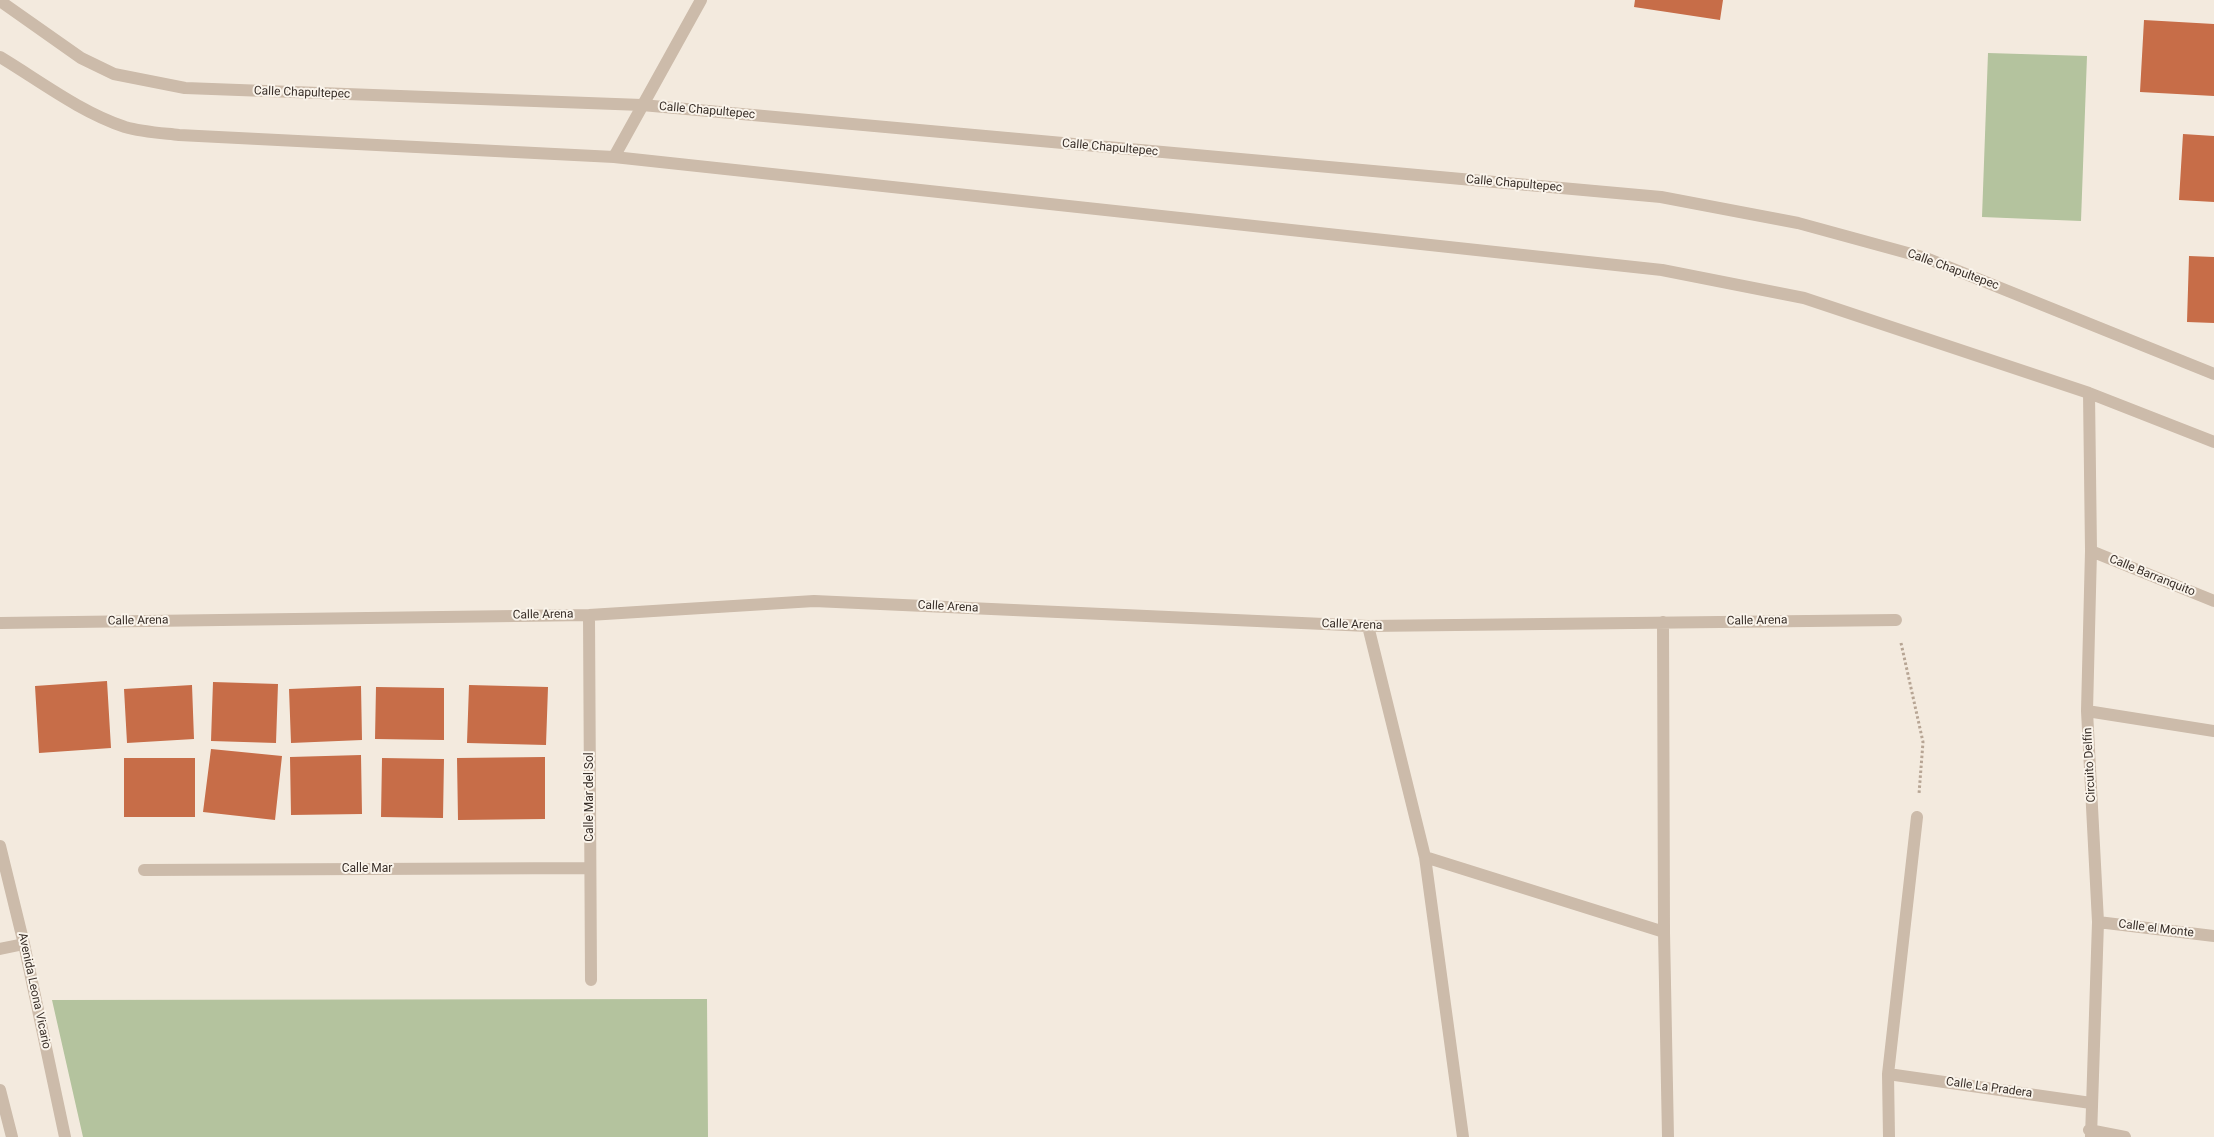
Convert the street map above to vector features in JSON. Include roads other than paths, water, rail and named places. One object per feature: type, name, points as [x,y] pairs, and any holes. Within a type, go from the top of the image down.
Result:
[{"type":"street","points":[[614,157],[702,0]]},
{"type":"street","name":"Calle Chapultepec","points":[[0,1],[82,58],[114,74],[184,88],[642,105],[1661,197],[1798,223],[1926,258],[2214,374]]},
{"type":"street","points":[[0,57],[86,109],[126,127],[150,132],[614,157],[1662,270],[1804,298],[2089,394],[2214,442]]},
{"type":"street","name":"Circuito Delfín","points":[[2089,394],[2091,551],[2087,711],[2098,922],[2090,1134]]},
{"type":"street","name":"Calle Barranquito","points":[[2091,551],[2214,601]]},
{"type":"street","name":"Calle Arena","points":[[0,623],[589,615],[814,601],[1368,626],[1896,620]]},
{"type":"street","name":"Calle Mar del Sol","points":[[589,615],[590,980]]},
{"type":"street","points":[[1664,622],[1664,932],[1668,1137]]},
{"type":"street","points":[[1368,626],[1425,857],[1463,1137]]},
{"type":"street","points":[[2087,711],[2214,731]]},
{"type":"street","points":[[1889,1137],[1888,1074],[1917,817]]},
{"type":"street","name":"Avenida Leona Vicario","points":[[0,846],[24,944],[65,1137]]},
{"type":"street","points":[[1425,857],[1664,932]]},
{"type":"street","name":"Calle Mar","points":[[144,870],[590,868]]},
{"type":"street","name":"Calle el Monte","points":[[2098,922],[2214,936]]},
{"type":"street","points":[[0,949],[24,944]]},
{"type":"street","name":"Calle La Pradera","points":[[1888,1074],[2091,1103]]},
{"type":"street","points":[[0,1090],[12,1137]]},
{"type":"street","points":[[2090,1134],[2125,1137]]}]
